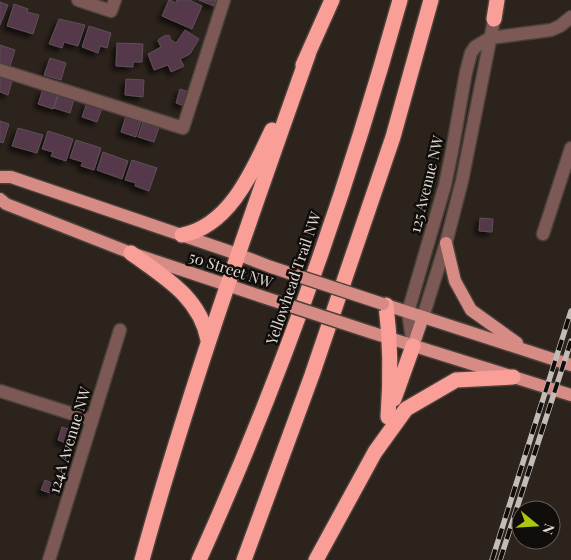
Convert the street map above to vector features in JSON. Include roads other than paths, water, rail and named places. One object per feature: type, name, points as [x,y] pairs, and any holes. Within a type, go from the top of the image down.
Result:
[{"type":"highway","points":[[182,235],[194,232],[210,224],[236,195],[262,152],[332,0]]},
{"type":"highway","name":"Yellowhead Trail NW","points":[[200,560],[249,446],[286,351],[380,73],[400,0]]},
{"type":"highway","points":[[244,560],[312,376],[387,155],[431,0]]},
{"type":"highway","points":[[494,19],[498,0]]},
{"type":"highway","points":[[142,560],[208,340],[308,55]]},
{"type":"highway","points":[[131,253],[175,285],[192,303],[206,326],[208,340]]},
{"type":"highway","points":[[384,304],[390,339],[391,374],[388,417]]},
{"type":"highway","points":[[375,452],[413,346]]},
{"type":"highway","points":[[316,560],[375,452],[406,409],[456,380],[513,377]]},
{"type":"main road","name":"50 Street NW","points":[[0,177],[11,177],[271,267],[571,365]]},
{"type":"main road","name":"50 Street NW","points":[[0,200],[131,253],[390,339],[571,395]]},
{"type":"main road","points":[[446,243],[455,281],[471,310],[527,351]]},
{"type":"main road","points":[[413,346],[423,317]]},
{"type":"street","points":[[78,0],[113,6]]},
{"type":"street","points":[[0,70],[183,128],[224,0]]},
{"type":"street","points":[[490,38],[551,30],[560,26],[571,17]]},
{"type":"street","points":[[423,317],[446,243],[462,181],[494,19]]},
{"type":"street","name":"125 Avenue NW","points":[[413,346],[408,312],[445,185],[469,60],[475,47],[490,38]]},
{"type":"street","points":[[543,234],[571,148]]},
{"type":"street","name":"124A Avenue NW","points":[[49,560],[120,330]]},
{"type":"street","points":[[0,390],[92,420]]},
{"type":"railway","points":[[492,560],[571,311]]},
{"type":"railway","points":[[500,560],[571,341]]}]
